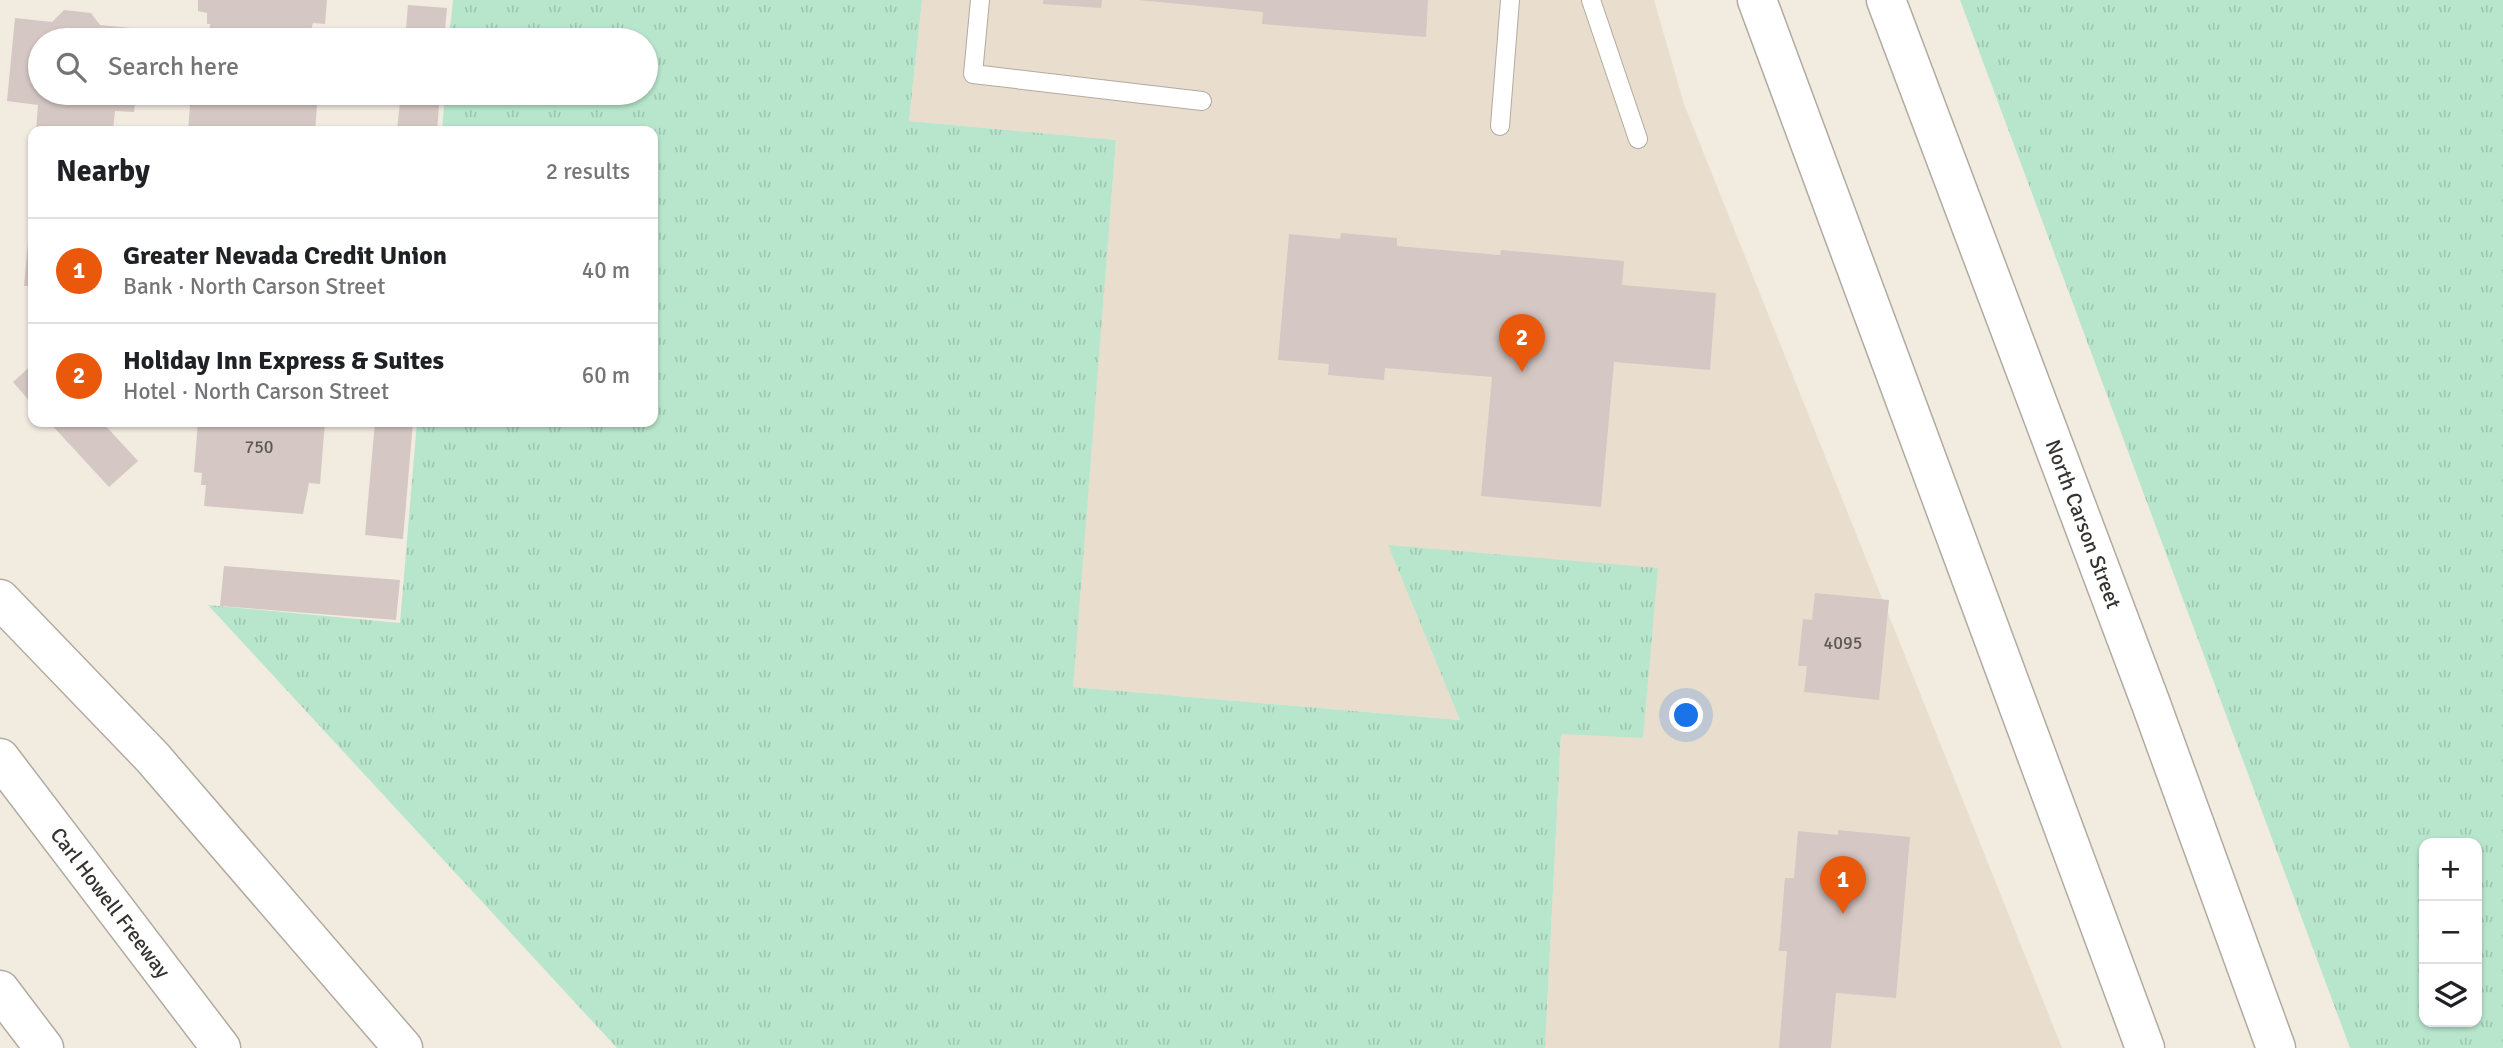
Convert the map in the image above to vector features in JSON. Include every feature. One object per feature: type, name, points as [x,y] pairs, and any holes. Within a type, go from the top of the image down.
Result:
[{"type":"main road","points":[[1757,0],[2145,1048]]},
{"type":"main road","name":"North Carson Street","points":[[1886,0],[2156,717],[2276,1048]]},
{"type":"main road","points":[[0,599],[153,758],[403,1048]]},
{"type":"main road","name":"Carl Howell Freeway","points":[[0,758],[221,1048]]},
{"type":"main road","points":[[0,990],[44,1048]]},
{"type":"lane","points":[[979,0],[973,74],[1202,101]]},
{"type":"lane","points":[[1500,126],[1510,0]]},
{"type":"lane","points":[[1591,0],[1638,139]]},
{"type":"shaded area","points":[[922,0],[1654,0],[1684,104],[2062,1048],[1545,1048],[1561,733],[1389,545],[1461,720],[1072,687],[1116,140],[909,121]]},
{"type":"green space","points":[[453,0],[922,0],[909,121],[1116,140],[1073,687],[1460,720],[1388,545],[1658,568],[1643,738],[1561,734],[1545,1048],[617,1048],[208,605],[400,623],[417,427],[658,427],[658,126],[442,126],[444,105],[658,105],[658,28],[450,28]]},
{"type":"green space","points":[[1960,0],[2503,0],[2503,1048],[2350,1048]]},
{"type":"building","points":[[198,0],[327,0],[325,24],[313,23],[312,28],[210,28],[207,13],[198,11]]},
{"type":"building","points":[[1043,0],[1102,0],[1101,8],[1043,4]]},
{"type":"building","points":[[1138,0],[1428,0],[1426,37],[1262,24],[1263,12]]},
{"type":"building","points":[[408,5],[447,8],[445,28],[406,28]]},
{"type":"building","points":[[64,10],[91,13],[100,25],[132,28],[28,28],[28,104],[7,101],[15,18],[52,22]]},
{"type":"building","points":[[38,105],[135,105],[134,112],[115,111],[114,126],[36,126]]},
{"type":"building","points":[[190,105],[317,105],[315,126],[188,126]]},
{"type":"building","points":[[400,105],[439,105],[437,126],[397,126]]},
{"type":"building","points":[[1341,233],[1397,238],[1397,246],[1500,255],[1501,250],[1624,261],[1622,285],[1716,293],[1710,370],[1614,362],[1601,507],[1481,496],[1492,377],[1385,368],[1384,380],[1328,375],[1329,364],[1278,360],[1289,234],[1340,239]]},
{"type":"building","points":[[28,243],[28,286],[24,286]]},
{"type":"building","points":[[28,368],[28,399],[13,382]]},
{"type":"building","points":[[54,427],[107,427],[138,461],[109,487]]},
{"type":"building","points":[[198,427],[325,427],[320,484],[309,483],[303,514],[204,506],[206,485],[201,485],[202,473],[194,472]]},
{"type":"building","points":[[375,427],[413,427],[403,539],[365,535]]},
{"type":"building","points":[[224,566],[400,580],[396,620],[220,606]]},
{"type":"building","points":[[1815,593],[1889,600],[1879,700],[1804,692],[1807,666],[1798,666],[1803,619],[1812,620]]},
{"type":"building","points":[[1838,830],[1910,837],[1896,998],[1836,993],[1831,1048],[1779,1048],[1787,951],[1779,951],[1785,878],[1794,878],[1798,831],[1838,835]]},
{"type":"place","name":"Holiday Inn Express & Suites","points":[[1522,372]]},
{"type":"place","name":"Greater Nevada Credit Union","points":[[1843,914]]}]
